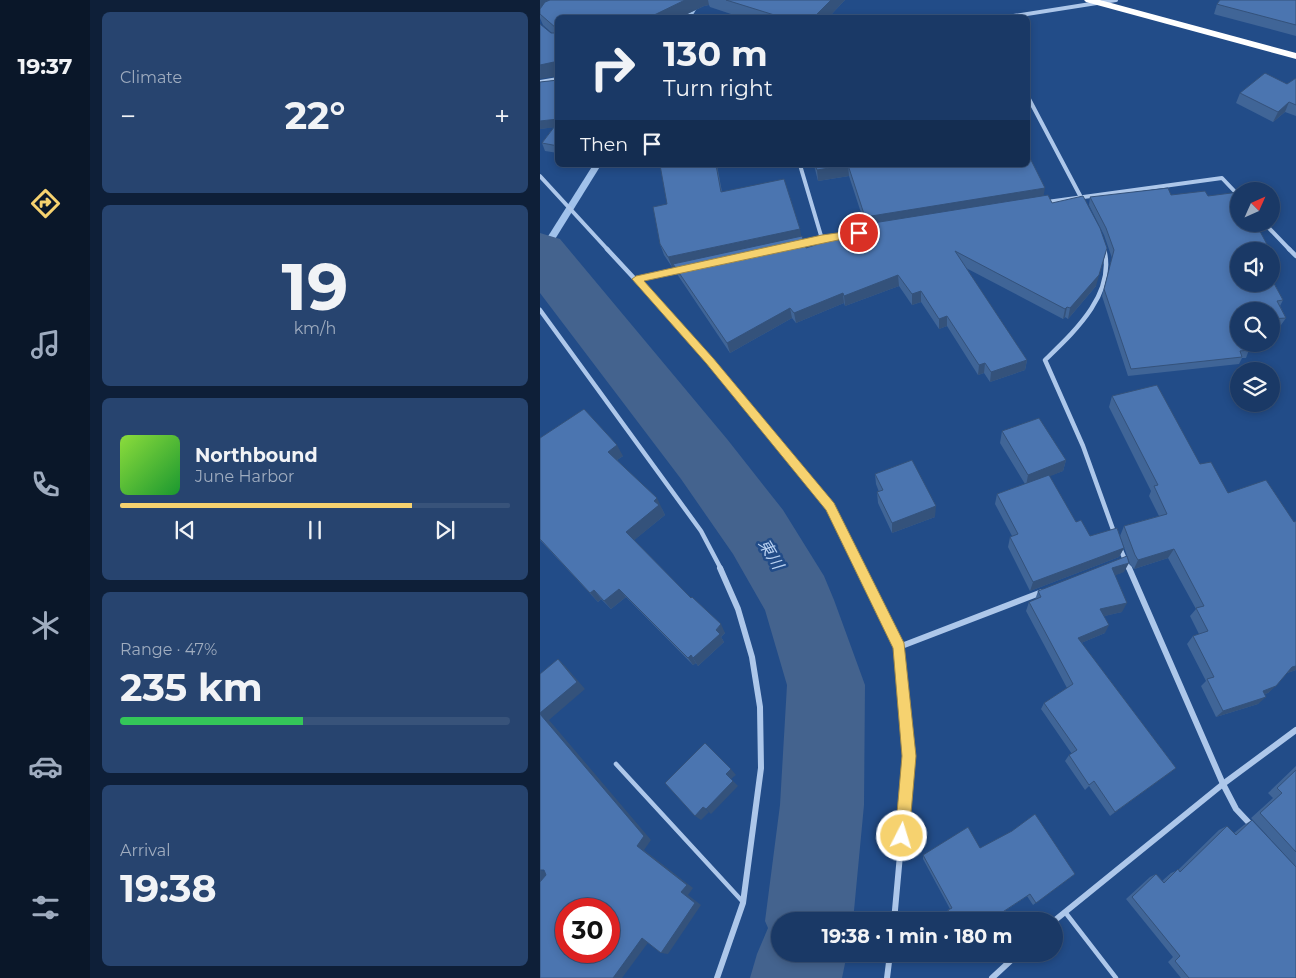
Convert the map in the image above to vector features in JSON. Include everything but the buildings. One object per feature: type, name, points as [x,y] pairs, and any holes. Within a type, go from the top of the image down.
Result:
[{"type":"highway","points":[[1094,1],[1296,56]]},
{"type":"street","points":[[1017,15],[1094,1],[1116,0]]},
{"type":"street","points":[[540,82],[555,80]]},
{"type":"street","points":[[1030,107],[1085,205]]},
{"type":"street","points":[[801,167],[822,239]]},
{"type":"street","points":[[540,176],[710,360],[830,507],[900,647],[909,756],[895,912]]},
{"type":"street","points":[[1043,203],[1222,178],[1230,186]]},
{"type":"street","points":[[793,245],[860,232]]},
{"type":"street","points":[[1273,232],[1296,256]]},
{"type":"street","points":[[1101,237],[1108,259],[1094,308],[1081,325],[1045,360],[1083,446],[1124,560],[1223,784],[1236,810],[1256,831]]},
{"type":"street","points":[[636,279],[685,268]]},
{"type":"street","points":[[540,310],[701,531],[720,567],[738,609],[752,657],[760,707],[761,768],[743,903],[717,978]]},
{"type":"street","points":[[1115,563],[1124,560]]},
{"type":"street","points":[[900,647],[1052,588]]},
{"type":"street","points":[[1065,912],[1223,784],[1296,730]]},
{"type":"street","points":[[887,978],[889,962]]},
{"type":"street","points":[[992,978],[1009,962]]},
{"type":"lane","points":[[616,764],[743,903]]},
{"type":"lane","points":[[1065,912],[1116,978]]},
{"type":"waterway","points":[[689,15],[698,0]]},
{"type":"waterway","points":[[541,255],[596,167]]},
{"type":"waterway","name":"東川","points":[[540,253],[704,459],[758,532],[798,600],[826,685],[822,805],[810,912]]},
{"type":"waterway","name":"東川","points":[[796,978],[800,962]]},
{"type":"route","points":[[859,233],[822,239],[636,279],[710,360],[830,507],[900,647],[909,756],[902,836]]}]
